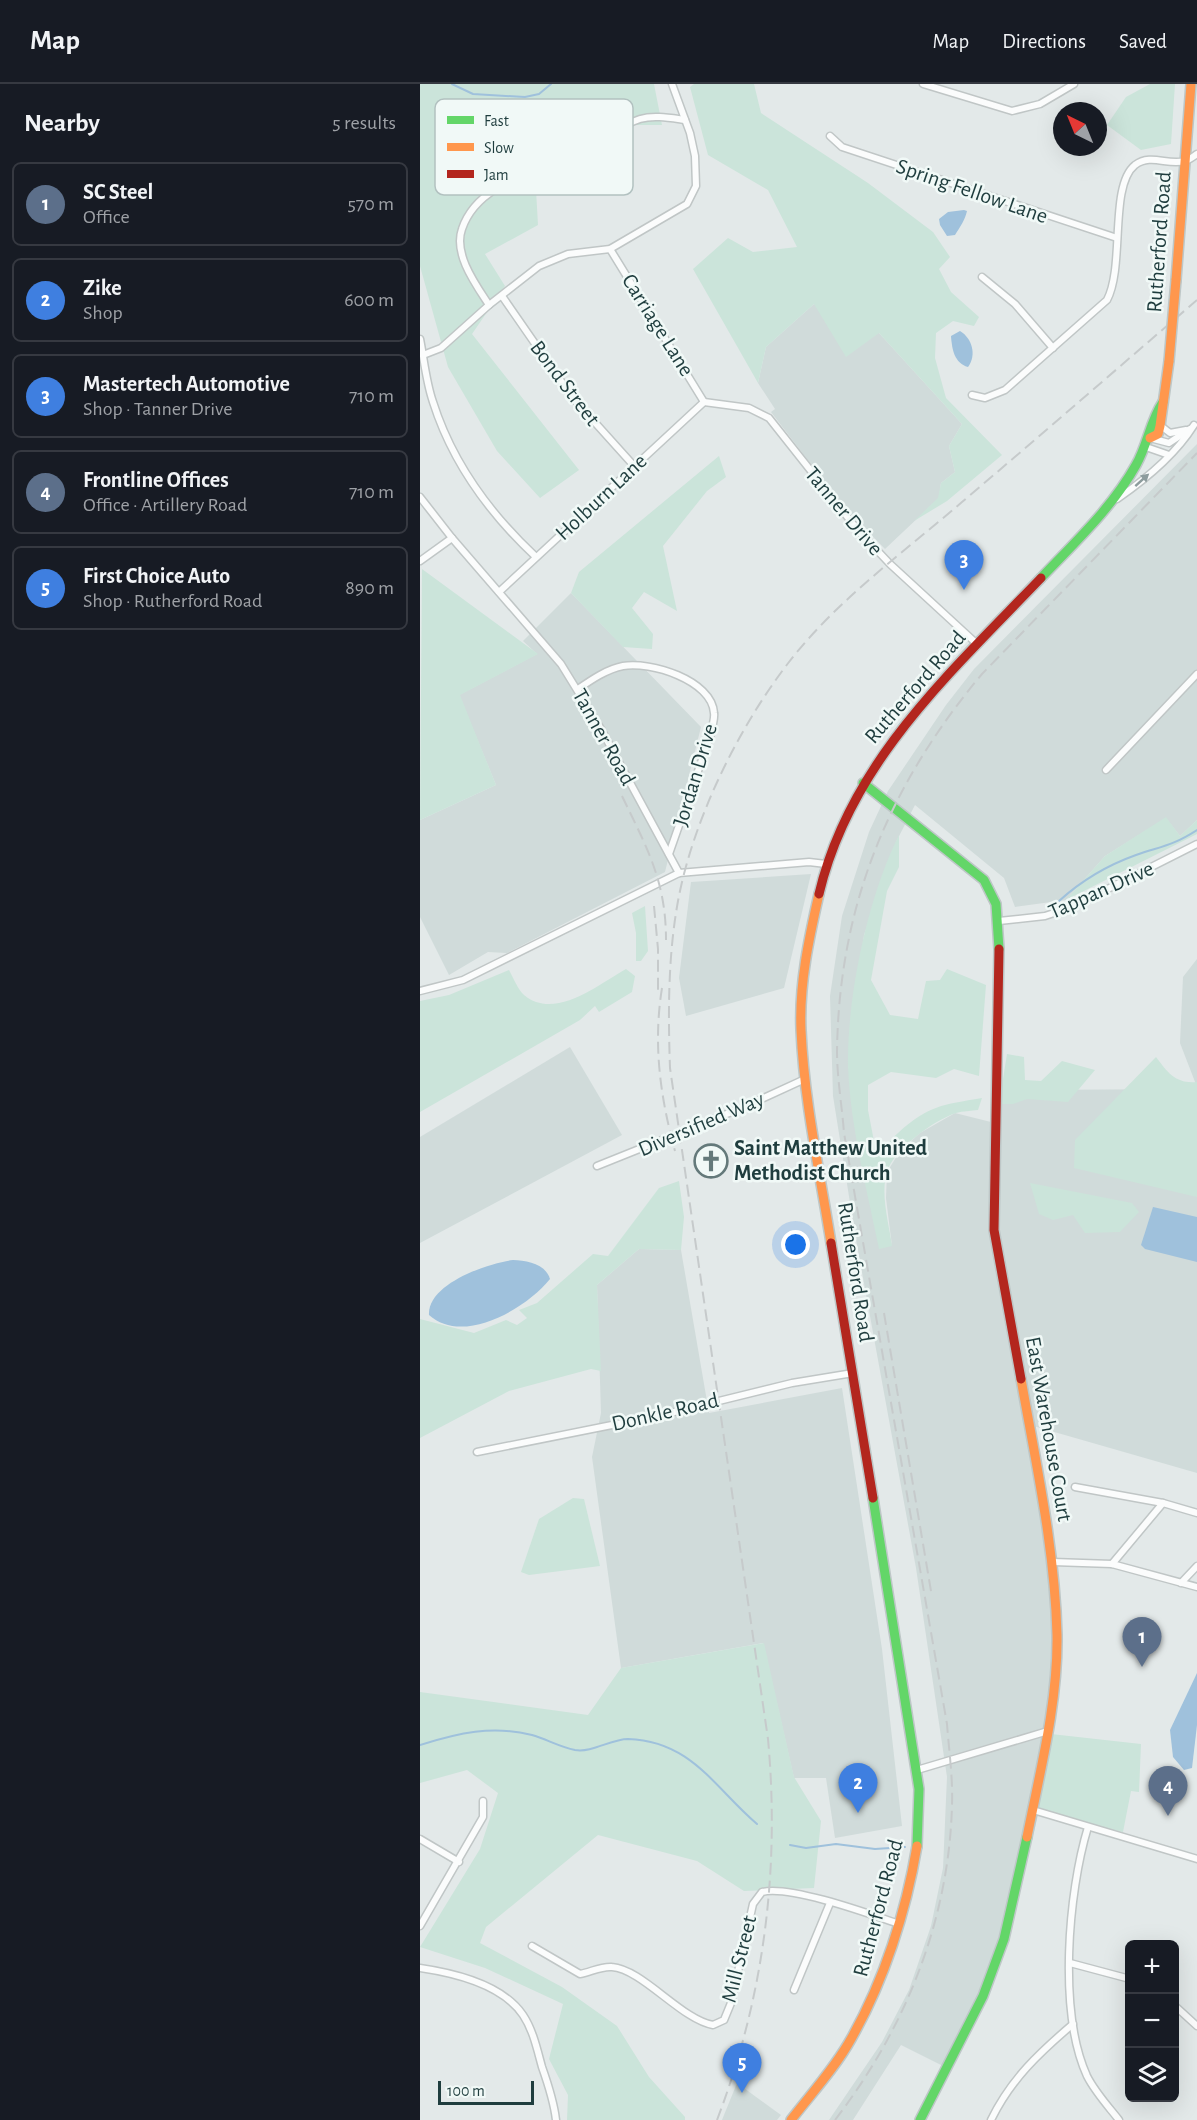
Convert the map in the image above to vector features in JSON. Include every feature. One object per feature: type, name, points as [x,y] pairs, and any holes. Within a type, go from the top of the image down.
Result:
[{"type":"street","points":[[423,355],[435,352],[452,340],[489,304],[550,260],[578,252],[610,249],[680,210],[690,201],[696,186],[697,169],[693,144],[672,84]]},
{"type":"street","points":[[923,84],[1012,111],[1040,104],[1074,84]]},
{"type":"street","name":"Rutherford Road","points":[[1148,442],[1158,434],[1164,417],[1163,402],[1169,361],[1191,84]]},
{"type":"street","points":[[633,122],[657,117],[685,120]]},
{"type":"street","name":"Spring Fellow Lane","points":[[830,136],[842,147],[1117,238]]},
{"type":"street","points":[[972,395],[985,398],[995,396],[1107,300],[1113,288],[1116,272],[1123,183],[1131,169],[1144,160],[1184,162],[1197,154]]},
{"type":"street","points":[[487,195],[471,212],[460,237],[467,267],[489,304]]},
{"type":"street","name":"Carriage Lane","points":[[610,249],[704,402]]},
{"type":"street","points":[[982,277],[1015,304],[1053,348]]},
{"type":"street","name":"Bond Street","points":[[502,296],[572,397],[635,466]]},
{"type":"street","points":[[420,339],[433,403],[461,465],[498,518],[536,557]]},
{"type":"street","name":"Holburn Lane","points":[[499,592],[704,402]]},
{"type":"street","name":"Tanner Drive","points":[[704,402],[749,408],[769,418],[857,529],[890,564],[977,644]]},
{"type":"street","name":"Rutherford Road","points":[[791,2120],[839,2058],[861,2023],[879,1983],[912,1875],[918,1844],[920,1812],[917,1770],[805,1079],[801,1028],[803,972],[811,921],[826,864],[864,783],[904,722],[1112,503],[1148,442],[1153,417],[1163,402]]},
{"type":"street","points":[[1161,426],[1176,433],[1196,424]]},
{"type":"street","points":[[1148,442],[1168,443],[1196,424]]},
{"type":"street","points":[[1112,503],[1136,486],[1184,441],[1196,424]]},
{"type":"street","points":[[1148,442],[1169,455]]},
{"type":"street","name":"Tanner Road","points":[[420,497],[452,538],[548,646],[578,689],[679,873]]},
{"type":"street","points":[[420,561],[452,538]]},
{"type":"street","name":"Jordan Drive","points":[[578,689],[611,670],[640,664],[670,670],[709,699],[714,712],[712,731],[669,854]]},
{"type":"street","points":[[1106,770],[1197,674]]},
{"type":"street","name":"East Warehouse Court","points":[[864,783],[984,880],[996,900],[999,921],[994,1230],[1053,1562],[1057,1654],[1048,1731],[1033,1810],[1016,1891],[997,1959],[968,2030],[920,2120]]},
{"type":"street","name":"Tappan Drive","points":[[999,921],[1045,916],[1072,908],[1197,844]]},
{"type":"street","points":[[420,991],[445,986],[472,976],[679,873],[809,862],[826,864]]},
{"type":"street","name":"Diversified Way","points":[[597,1166],[744,1107],[805,1079]]},
{"type":"street","name":"Donkle Road","points":[[477,1452],[662,1415],[780,1386],[853,1373]]},
{"type":"street","points":[[1075,1487],[1163,1503],[1197,1513]]},
{"type":"street","points":[[1112,1563],[1163,1503]]},
{"type":"street","points":[[1053,1562],[1112,1563],[1197,1587]]},
{"type":"street","points":[[1181,1583],[1197,1566]]},
{"type":"street","points":[[917,1770],[1048,1731]]},
{"type":"street","points":[[420,1926],[483,1817],[483,1801]]},
{"type":"street","points":[[1033,1810],[1197,1860]]},
{"type":"street","points":[[1088,1827],[1072,1900],[1070,1962],[1073,2024],[1087,2076],[1119,2120]]},
{"type":"street","points":[[420,1839],[459,1862]]},
{"type":"street","name":"Mill Street","points":[[532,1946],[580,1974],[610,1966],[620,1968],[670,1999],[695,2019],[713,2025],[724,2020],[731,2003],[753,1904],[758,1895],[769,1890],[780,1891],[896,1923]]},
{"type":"street","points":[[794,1990],[830,1903]]},
{"type":"street","points":[[1070,1962],[1125,1978]]},
{"type":"street","points":[[420,1968],[448,1973],[495,1991],[517,2007],[531,2031],[554,2104],[556,2120]]},
{"type":"street","points":[[1179,2010],[1197,2026]]},
{"type":"street","points":[[991,2120],[1018,2075],[1073,2024]]},
{"type":"shaded area","points":[[814,304],[879,333],[962,424],[949,446],[955,472],[941,483],[939,498],[885,549],[843,506],[771,412],[775,409],[758,383],[766,347]]},
{"type":"shaded area","points":[[1197,444],[1197,820],[1180,836],[1166,818],[1105,856],[1066,900],[1015,907],[1004,878],[915,805],[896,842],[864,935],[848,1065],[892,1246],[886,1198],[887,1172],[900,1151],[920,1133],[955,1113],[991,1122],[1000,1090],[1197,1089],[1197,1473],[1030,1425],[1054,1555],[1053,1693],[1038,1815],[1006,1945],[951,2070],[901,2045],[853,2120],[829,2120],[882,2042],[909,1990],[931,1926],[943,1868],[947,1777],[916,1568],[855,1234],[833,1096],[830,996],[842,916],[869,832],[888,791],[946,705],[974,669]]},
{"type":"shaded area","points":[[571,593],[701,727],[665,872],[507,953],[488,952],[449,975],[420,917],[420,820],[496,785],[459,695],[537,654],[523,641]]},
{"type":"shaded area","points":[[811,874],[784,988],[686,1016],[679,978],[691,882]]},
{"type":"shaded area","points":[[1197,959],[1197,1087],[1180,1043],[1183,977]]},
{"type":"shaded area","points":[[570,1047],[622,1135],[420,1243],[420,1137]]},
{"type":"shaded area","points":[[639,1249],[681,1250],[709,1413],[842,1388],[882,1649],[902,1826],[835,1838],[826,1778],[794,1778],[763,1643],[621,1668],[592,1457],[601,1413],[597,1285]]},
{"type":"shaded area","points":[[737,2083],[781,2115],[777,2120],[722,2120]]},
{"type":"green space","points":[[420,84],[654,84],[662,125],[633,125],[633,99],[435,99],[435,195],[536,195],[538,225],[485,254],[505,286],[472,334],[579,470],[540,498],[497,451],[448,367],[420,266]]},
{"type":"green space","points":[[694,84],[754,84],[761,113],[868,183],[933,232],[950,257],[939,269],[951,292],[979,317],[974,326],[953,321],[936,333],[935,358],[946,398],[1002,455],[947,501],[914,521],[938,498],[941,483],[955,472],[949,446],[962,424],[879,333],[846,357],[814,304],[766,347],[758,383],[693,269],[728,238],[753,252],[797,247],[768,190],[708,155],[690,87]]},
{"type":"green space","points":[[1150,84],[1175,84],[1171,144],[1141,150],[1107,125],[1126,97]]},
{"type":"green space","points":[[719,456],[726,477],[707,491],[663,546],[677,611],[644,592],[632,608],[653,634],[652,649],[623,647],[571,593],[579,572]]},
{"type":"green space","points":[[422,569],[538,654],[460,695],[496,785],[420,820]]},
{"type":"green space","points":[[1166,817],[1180,836],[1197,820],[1197,834],[1066,900],[1105,856]]},
{"type":"green space","points":[[899,835],[899,867],[887,891],[871,980],[890,1015],[918,1019],[926,981],[940,980],[947,969],[986,985],[979,1076],[954,1069],[936,1078],[891,1072],[868,1085],[868,1110],[877,1157],[895,1136],[928,1111],[982,1098],[978,1110],[956,1113],[937,1122],[897,1154],[887,1172],[884,1190],[892,1246],[879,1249],[852,1111],[848,1065],[849,1038],[856,978],[869,916]]},
{"type":"green space","points":[[645,906],[648,951],[641,961],[636,961],[636,933],[632,913]]},
{"type":"green space","points":[[626,969],[635,976],[632,992],[599,1012],[595,1006],[580,1020],[420,1112],[420,1001],[449,995],[509,970],[524,995],[536,1002],[549,1004],[563,1002],[590,991]]},
{"type":"green space","points":[[1007,1054],[1024,1057],[1025,1080],[1041,1081],[1062,1061],[1095,1070],[1068,1102],[1027,1099],[1013,1104],[999,1104]]},
{"type":"green space","points":[[1156,1057],[1173,1076],[1183,1081],[1197,1082],[1197,1197],[1074,1168],[1075,1140]]},
{"type":"green space","points":[[679,1181],[684,1217],[681,1250],[639,1249],[597,1285],[601,1371],[591,1369],[509,1391],[420,1438],[420,1319],[474,1333],[506,1320],[517,1325],[527,1318],[519,1310],[537,1303],[593,1254],[608,1256],[659,1188]]},
{"type":"green space","points":[[1030,1183],[1132,1203],[1139,1212],[1120,1232],[1085,1233],[1073,1215],[1053,1220],[1039,1214]]},
{"type":"green space","points":[[573,1498],[584,1499],[600,1566],[529,1575],[521,1572],[539,1519]]},
{"type":"green space","points":[[764,1643],[794,1777],[821,1821],[814,1888],[744,1891],[697,1861],[598,1835],[486,1927],[480,1943],[562,1987],[617,2026],[649,2077],[685,2117],[685,2120],[567,2120],[568,2095],[549,2059],[563,2004],[485,1968],[420,1947],[480,1849],[498,1793],[467,1770],[420,1783],[420,1692],[588,1715],[621,1668]]},
{"type":"green space","points":[[1051,1734],[1141,1744],[1139,1792],[1131,1791],[1123,1832],[1038,1815],[1039,1792]]},
{"type":"water","points":[[967,211],[966,214],[955,235],[947,236],[939,219],[948,212]]},
{"type":"water","points":[[960,331],[968,338],[972,347],[971,362],[968,367],[957,359],[953,350],[951,336]]},
{"type":"water","points":[[1153,1207],[1197,1217],[1197,1262],[1145,1249],[1141,1245]]},
{"type":"water","points":[[513,1260],[540,1266],[550,1279],[526,1301],[494,1320],[459,1327],[443,1324],[429,1315],[431,1304],[448,1285],[475,1271]]},
{"type":"water","points":[[1197,1673],[1197,1725],[1192,1768],[1184,1770],[1173,1757],[1170,1730]]},
{"type":"waterway","points":[[452,84],[473,94],[525,97],[539,94],[551,84]]},
{"type":"waterway","points":[[1059,901],[1086,880],[1105,869],[1136,855],[1174,843],[1197,830]]},
{"type":"waterway","points":[[420,1745],[462,1734],[489,1731],[532,1735],[575,1750],[588,1750],[628,1739],[650,1742],[669,1748],[700,1768],[757,1824]]},
{"type":"waterway","points":[[790,1845],[806,1848],[836,1844],[875,1849],[905,1847]]},
{"type":"railway","points":[[717,2120],[746,2027],[765,1932],[770,1885],[771,1788],[768,1739],[670,1068],[671,963],[678,901],[685,870],[706,807],[735,745],[770,688],[808,639],[872,577],[1197,300]]},
{"type":"railway","points":[[835,2120],[882,2049],[919,1972],[942,1890],[949,1848],[952,1795],[947,1724],[844,1133],[837,1051],[840,997],[847,946],[859,897],[875,849],[920,759],[949,716],[982,674],[1197,453]]},
{"type":"railway","points":[[622,796],[647,849],[659,882],[663,900],[666,940]]},
{"type":"railway","points":[[654,906],[658,949],[658,995]]},
{"type":"railway","points":[[662,988],[658,1050],[665,1110],[675,1151]]},
{"type":"railway","points":[[884,1313],[932,1597]]},
{"type":"traffic: fast","points":[[1041,578],[1116,496],[1140,457],[1163,402]]},
{"type":"traffic: fast","points":[[863,783],[984,880],[996,904],[999,949]]},
{"type":"traffic: fast","points":[[873,1498],[919,1789],[917,1846]]},
{"type":"traffic: fast","points":[[920,2120],[983,1996],[1004,1939],[1027,1837]]},
{"type":"traffic: slow","points":[[1176,280],[1191,84]]},
{"type":"traffic: slow","points":[[1169,361],[1176,280]]},
{"type":"traffic: slow","points":[[1150,438],[1158,434],[1160,426],[1169,361]]},
{"type":"traffic: slow","points":[[819,894],[803,978],[801,1030],[809,1110],[831,1243]]},
{"type":"traffic: slow","points":[[1021,1379],[1049,1539],[1057,1635],[1055,1686],[1027,1837]]},
{"type":"traffic: slow","points":[[791,2120],[845,2050],[874,1994],[900,1921],[917,1846]]},
{"type":"traffic: jam","points":[[819,894],[834,846],[854,802],[879,761],[939,684],[1041,578]]},
{"type":"traffic: jam","points":[[999,949],[994,1230],[1021,1379]]},
{"type":"traffic: jam","points":[[831,1243],[873,1498]]},
{"type":"place","name":"Mastertech Automotive","points":[[964,590]]},
{"type":"place","name":"Saint Matthew United Methodist Church","points":[[711,1161]]},
{"type":"place","name":"SC Steel","points":[[1142,1667]]},
{"type":"place","name":"Zike","points":[[858,1813]]},
{"type":"place","name":"Frontline Offices","points":[[1168,1816]]},
{"type":"place","name":"First Choice Auto","points":[[742,2093]]}]
